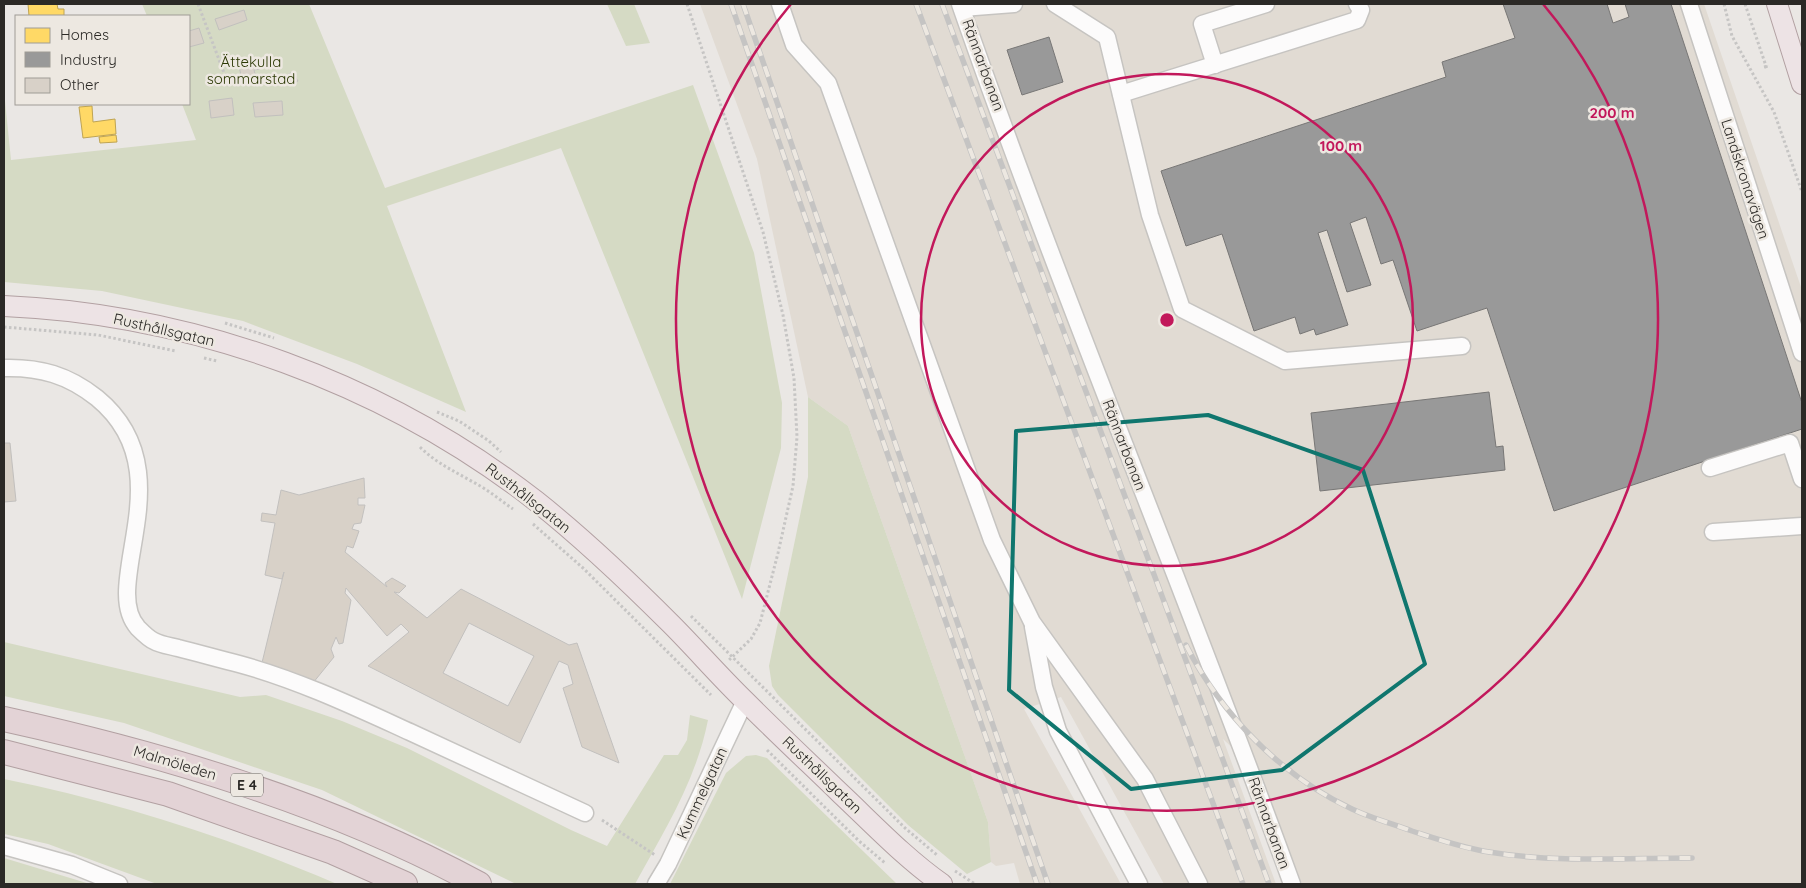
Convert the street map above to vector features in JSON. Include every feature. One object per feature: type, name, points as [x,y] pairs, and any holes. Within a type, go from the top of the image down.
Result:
[{"type":"highway","name":"Malmöleden","points":[[4,719],[97,740],[226,778],[352,825],[479,884]]},
{"type":"highway","name":"Malmöleden","points":[[4,752],[168,794],[333,852],[405,884]]},
{"type":"main road","points":[[1777,4],[1802,84]]},
{"type":"main road","name":"Rusthållsgatan","points":[[4,306],[100,316],[196,336],[293,365],[351,389],[453,444],[536,502],[596,552],[745,701],[926,873],[946,876]]},
{"type":"street","points":[[780,4],[794,45],[828,83],[992,540],[1032,622],[1145,779],[1199,884]]},
{"type":"street","points":[[961,6],[1014,4]]},
{"type":"street","points":[[1056,4],[1107,37],[1150,214],[1182,309],[1285,361],[1462,346]]},
{"type":"street","points":[[1215,65],[1202,24],[1266,4]]},
{"type":"street","points":[[1121,94],[1357,20],[1361,10],[1357,4]]},
{"type":"street","name":"Landskronavägen","points":[[1689,4],[1802,353]]},
{"type":"street","name":"Rännarbanan","points":[[961,6],[1031,200],[1250,769],[1292,884]]},
{"type":"street","points":[[4,368],[39,369],[60,375],[98,399],[117,417],[124,428],[136,463],[140,485],[128,593],[130,618],[153,641],[260,671],[352,706],[585,813]]},
{"type":"street","points":[[1710,468],[1790,443],[1802,479]]},
{"type":"street","points":[[1713,532],[1802,526]]},
{"type":"street","points":[[1032,622],[1044,687],[1058,731],[1139,884]]},
{"type":"street","name":"Kummelgatan","points":[[656,884],[668,864],[745,701]]},
{"type":"street","points":[[4,846],[72,865],[119,884]]},
{"type":"path","points":[[198,4],[218,51],[229,86]]},
{"type":"path","points":[[687,4],[763,232],[783,315],[794,378],[797,437],[793,486],[760,623],[751,639],[717,672]]},
{"type":"path","points":[[1724,4],[1732,36],[1777,119],[1802,192]]},
{"type":"path","points":[[1745,4],[1766,67]]},
{"type":"path","points":[[224,322],[278,340]]},
{"type":"path","points":[[4,327],[98,336],[183,352]]},
{"type":"path","points":[[201,357],[218,362]]},
{"type":"path","points":[[429,408],[459,421],[490,441],[506,456]]},
{"type":"path","points":[[419,446],[430,457],[461,477],[472,481],[519,513]]},
{"type":"path","points":[[526,518],[584,568],[716,699]]},
{"type":"path","points":[[684,610],[733,656],[905,828],[944,862]]},
{"type":"path","points":[[764,747],[859,841],[889,866]]},
{"type":"path","points":[[602,820],[668,864]]},
{"type":"path","points":[[946,876],[975,884]]},
{"type":"highlighted area","points":[[1208,415],[1363,470],[1425,664],[1282,770],[1131,789],[1009,690],[1016,431]]},
{"type":"shaded area","points":[[700,4],[1704,4],[1802,290],[1802,884],[1302,884],[1258,772],[1223,739],[1276,884],[1164,884],[1061,697],[1024,709],[1121,884],[1020,884],[1014,863],[996,866],[991,862],[988,822],[848,426],[808,397],[757,159]]},
{"type":"green space","name":"Ättekulla sommarstad","points":[[142,4],[309,4],[385,188],[693,85],[754,253],[782,403],[781,448],[742,599],[561,148],[387,206],[466,412],[357,364],[243,321],[102,291],[4,282],[4,91],[11,160],[196,140],[182,105],[190,105],[190,15],[147,15]]},
{"type":"green space","points":[[607,4],[634,4],[650,43],[626,46]]},
{"type":"green space","points":[[808,397],[848,426],[988,822],[991,862],[967,874],[908,825],[778,695],[772,686],[769,666],[808,477]]},
{"type":"green space","points":[[4,642],[240,697],[266,695],[342,721],[407,748],[607,846],[664,755],[678,755],[687,740],[690,715],[708,720],[696,764],[687,785],[668,825],[635,884],[516,884],[322,790],[124,723],[4,696]]},
{"type":"green space","points":[[756,755],[767,758],[897,884],[670,884],[726,773],[746,756]]},
{"type":"green space","points":[[4,779],[47,788],[173,823],[256,851],[337,884],[157,884],[48,844],[4,834]]},
{"type":"green space","points":[[4,858],[90,884],[4,884]]},
{"type":"building: Homes","points":[[28,4],[57,4],[58,9],[64,9],[64,15],[29,15]]},
{"type":"building: Homes","points":[[92,106],[93,122],[115,119],[116,134],[83,138],[79,107]]},
{"type":"building: Homes","points":[[116,135],[117,142],[100,143],[99,137]]},
{"type":"building: Industry","points":[[1503,4],[1607,4],[1613,23],[1629,17],[1625,4],[1671,4],[1802,403],[1802,429],[1554,511],[1487,308],[1417,331],[1393,260],[1381,264],[1366,217],[1350,223],[1371,285],[1347,292],[1327,230],[1318,233],[1348,325],[1316,335],[1314,329],[1300,334],[1295,317],[1254,331],[1222,234],[1186,246],[1161,171],[1446,77],[1442,62],[1515,38]]},
{"type":"building: Industry","points":[[1049,37],[1063,82],[1022,95],[1007,50]]},
{"type":"building: Industry","points":[[1489,392],[1496,447],[1503,446],[1505,470],[1320,491],[1311,413]]},
{"type":"building: Other","points":[[244,10],[247,20],[219,30],[215,19]]},
{"type":"building: Other","points":[[199,28],[204,43],[190,47],[190,31]]},
{"type":"building: Other","points":[[259,62],[260,69],[254,70],[256,78],[242,80],[239,66]]},
{"type":"building: Other","points":[[292,72],[298,81],[291,85],[286,76]]},
{"type":"building: Other","points":[[232,98],[234,115],[211,118],[209,101]]},
{"type":"building: Other","points":[[282,101],[283,115],[255,117],[253,103]]},
{"type":"building: Other","points":[[4,443],[10,443],[16,501],[4,502]]},
{"type":"building: Other","points":[[364,478],[365,498],[358,498],[358,505],[365,505],[361,523],[354,524],[352,529],[359,531],[353,548],[347,546],[345,552],[387,587],[385,583],[392,578],[406,586],[399,593],[394,592],[427,618],[461,589],[569,645],[577,643],[619,763],[582,747],[563,688],[573,684],[568,665],[559,661],[520,743],[368,666],[409,632],[401,624],[387,636],[346,588],[345,593],[351,600],[343,643],[339,644],[336,637],[331,649],[334,657],[304,694],[260,671],[284,572],[282,579],[265,575],[275,523],[261,521],[262,513],[276,515],[281,490],[299,495]],"holes":[[[469,623],[534,656],[508,706],[443,673]]]},
{"type":"railway","points":[[731,4],[1037,884]]},
{"type":"railway","points":[[743,4],[1048,884]]},
{"type":"railway","points":[[916,4],[1243,884]]},
{"type":"railway","points":[[942,4],[1269,884]]},
{"type":"railway","points":[[1186,645],[1200,671],[1217,695],[1235,719],[1255,740],[1301,779],[1326,795],[1359,812],[1440,840],[1489,852],[1565,859],[1692,858]]}]
